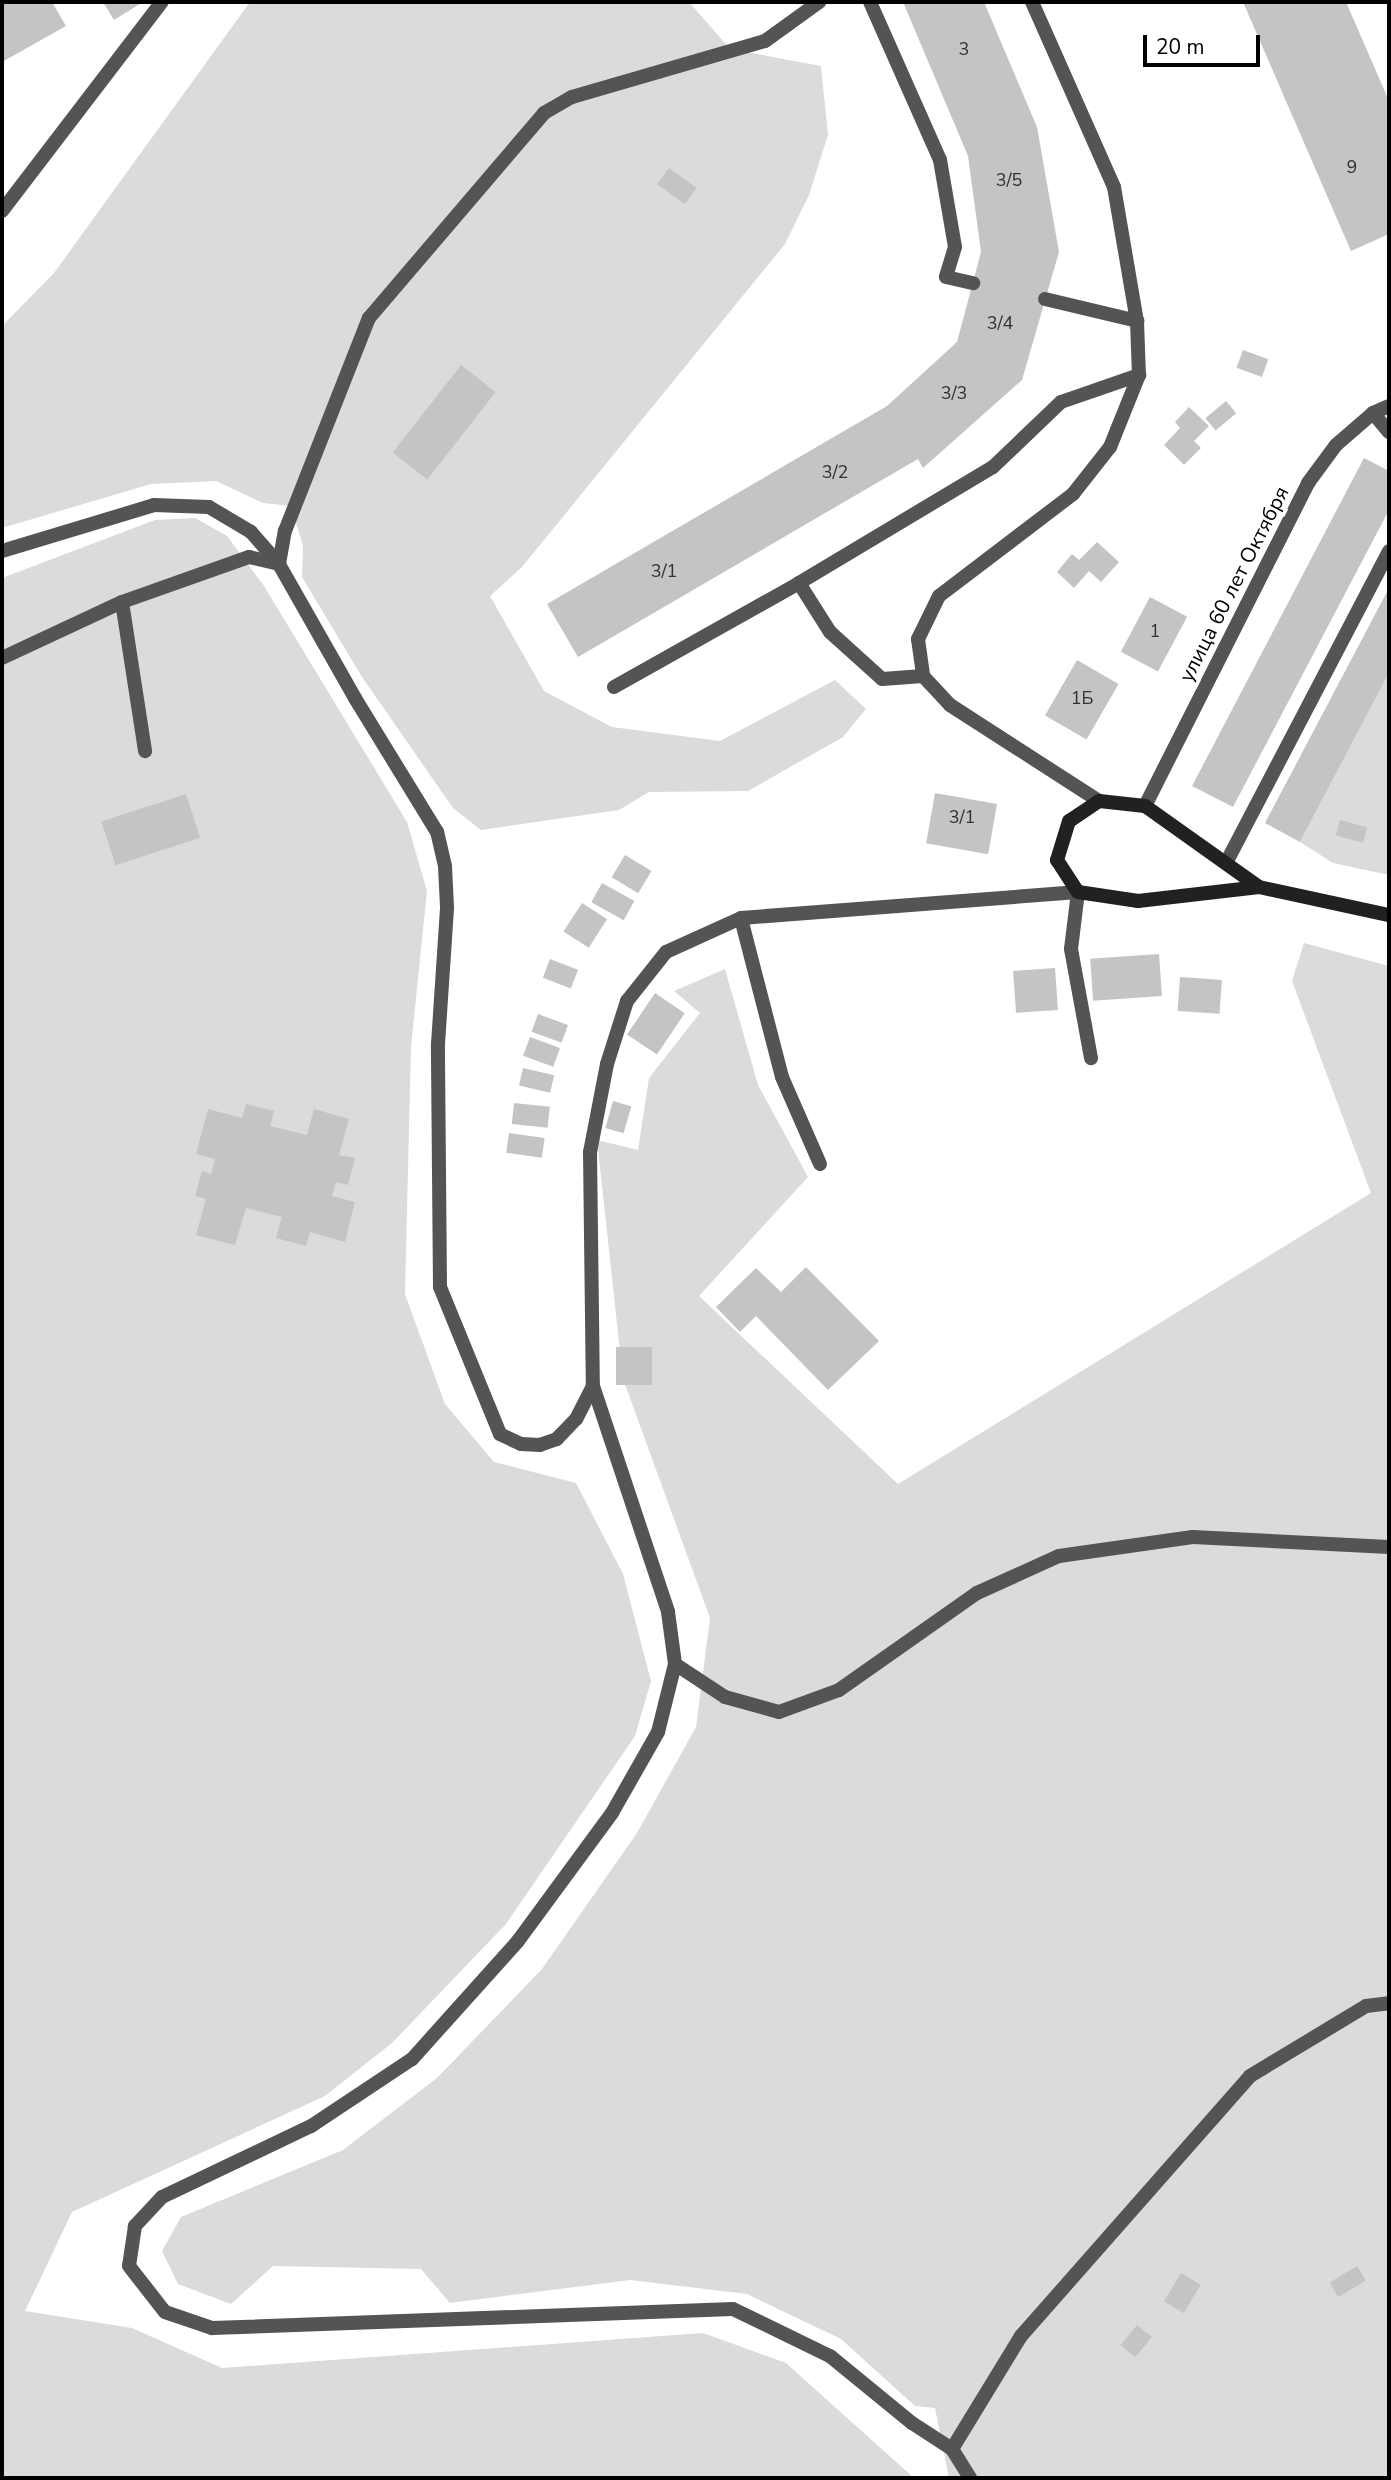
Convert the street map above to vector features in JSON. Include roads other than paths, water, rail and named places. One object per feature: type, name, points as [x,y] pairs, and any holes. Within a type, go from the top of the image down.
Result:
[{"type":"street","points":[[2,211],[162,2]]},
{"type":"street","points":[[279,564],[285,531],[369,317],[544,113],[572,97],[765,41],[819,2]]},
{"type":"street","points":[[870,2],[940,160],[955,247],[946,277],[973,283]]},
{"type":"street","points":[[1032,2],[1114,187],[1137,321],[1139,375],[1110,447],[1073,494],[939,596],[918,639],[923,676],[950,705],[1099,800],[1145,806],[1259,887]]},
{"type":"street","points":[[1045,299],[1137,321]]},
{"type":"street","points":[[614,687],[799,583],[993,467],[1060,402],[1139,375]]},
{"type":"street","name":"улица 60 лет Октября","points":[[1145,806],[1308,483],[1336,445],[1373,413],[1389,406]]},
{"type":"street","points":[[1373,413],[1389,432]]},
{"type":"street","points":[[2,551],[154,505],[209,507],[251,532],[279,564],[355,698],[437,832],[445,866],[447,907],[438,1044],[440,1287],[500,1434],[521,1444],[540,1445],[557,1439],[576,1419],[593,1386]]},
{"type":"street","points":[[1226,863],[1389,551]]},
{"type":"street","points":[[2,658],[122,602],[249,557],[279,564]]},
{"type":"street","points":[[799,583],[830,632],[882,679],[923,676]]},
{"type":"street","points":[[122,602],[145,751]]},
{"type":"street","points":[[1091,1058],[1071,949],[1078,892],[1057,860],[1069,821],[1099,800]]},
{"type":"street","points":[[970,2478],[952,2449],[912,2423],[830,2356],[733,2309],[212,2329],[165,2312],[129,2266],[135,2225],[162,2197],[311,2126],[411,2059],[518,1941],[612,1813],[658,1732],[675,1664],[668,1612],[593,1386],[590,1152],[607,1064],[627,1001],[666,952],[741,918],[1078,892],[1138,901],[1259,887],[1389,915]]},
{"type":"street","points":[[741,918],[782,1077],[820,1164]]},
{"type":"street","points":[[675,1664],[725,1697],[779,1712],[839,1690],[977,1592],[1059,1556],[1193,1537],[1389,1547]]},
{"type":"street","points":[[952,2449],[1021,2336],[1250,2076],[1366,2006],[1389,2003]]}]
